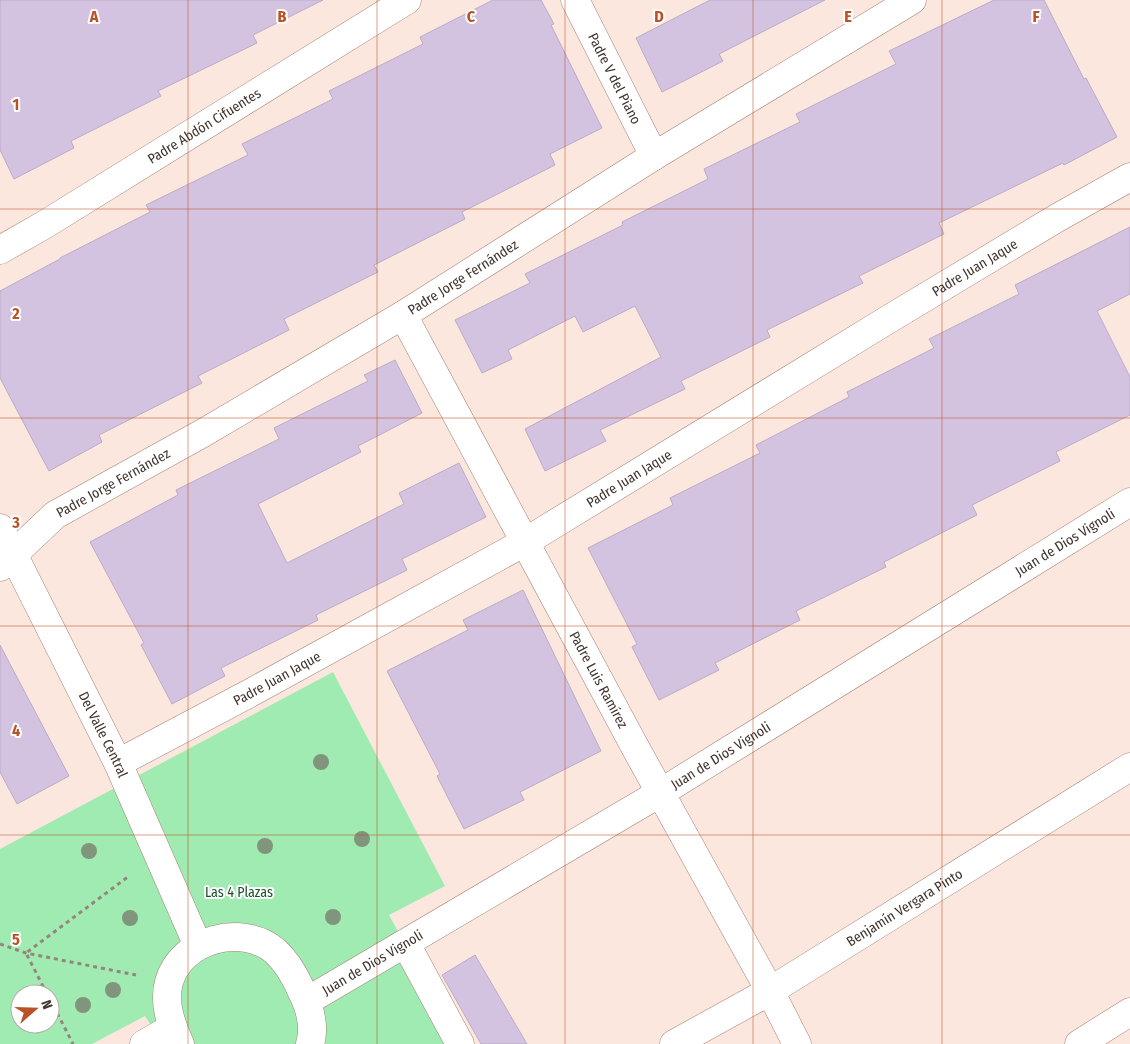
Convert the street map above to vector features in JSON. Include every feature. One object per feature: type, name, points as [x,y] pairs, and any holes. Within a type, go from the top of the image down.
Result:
[{"type":"street","name":"Padre Abdón Cifuentes","points":[[0,250],[44,225],[407,0]]},
{"type":"street","name":"Padre V del Piano","points":[[575,0],[654,156]]},
{"type":"street","name":"Padre Jorge Fernández","points":[[7,561],[55,514],[203,433],[403,315],[654,156],[912,0]]},
{"type":"street","name":"Padre Juan Jaque","points":[[118,763],[252,692],[525,542],[897,314],[1057,218],[1130,177]]},
{"type":"street","name":"Padre Luis Ramírez","points":[[403,315],[797,1044]]},
{"type":"street","name":"Juan de Dios Vignoli","points":[[306,1002],[660,793],[1130,502]]},
{"type":"street","name":"Del Valle Central","points":[[0,528],[7,561],[118,763],[198,946]]},
{"type":"street","name":"Benjamín Vergara Pinto","points":[[674,1044],[770,991],[1130,767]]},
{"type":"street","points":[[177,1037],[168,1012],[167,996],[169,982],[175,967],[184,956],[198,946],[213,940],[229,937],[246,938],[262,943],[275,951],[288,966],[306,1002],[312,1022],[312,1039],[310,1044]]},
{"type":"street","points":[[406,944],[460,1044]]},
{"type":"street","points":[[1079,1044],[1126,1024]]},
{"type":"street","points":[[144,1044],[165,1032],[177,1037]]},
{"type":"path","points":[[26,953],[158,855]]},
{"type":"path","points":[[0,944],[26,953],[169,982]]},
{"type":"path","points":[[26,953],[42,984]]},
{"type":"path","points":[[60,1019],[73,1044]]},
{"type":"green space","name":"Las 4 Plazas","points":[[333,672],[445,886],[389,915],[460,1044],[163,1044],[145,1016],[92,1044],[0,1044],[0,849]]},
{"type":"building","points":[[0,0],[323,0],[253,35],[257,43],[158,91],[161,96],[71,141],[74,148],[14,179],[0,150]]},
{"type":"building","points":[[493,0],[541,0],[554,24],[551,25],[602,128],[550,154],[555,165],[462,212],[465,219],[374,265],[378,272],[284,319],[289,330],[198,376],[202,383],[99,435],[102,442],[49,471],[0,378],[0,291],[150,212],[146,205],[248,155],[242,144],[333,99],[329,91],[423,44],[420,37]]},
{"type":"building","points":[[710,0],[825,0],[719,54],[723,61],[662,92],[636,38]]},
{"type":"building","points":[[994,0],[1044,0],[1084,79],[1086,78],[1117,137],[1064,165],[1063,163],[939,223],[944,234],[859,276],[863,283],[767,330],[770,337],[681,381],[685,389],[600,430],[606,441],[545,471],[525,429],[661,357],[635,306],[583,332],[575,316],[508,350],[512,359],[482,373],[455,320],[530,283],[525,274],[623,225],[622,222],[708,179],[704,169],[800,122],[796,114],[896,64],[889,51]]},
{"type":"building","points":[[1130,227],[1130,294],[1097,311],[1130,377],[1130,415],[1056,452],[1060,461],[972,505],[977,515],[884,562],[886,567],[796,611],[800,620],[715,663],[719,670],[659,700],[632,647],[637,644],[588,548],[673,505],[670,498],[760,453],[756,445],[849,397],[847,392],[934,348],[929,339],[1019,294],[1015,285]]},
{"type":"building","points":[[395,360],[422,413],[358,446],[361,452],[258,504],[287,563],[404,504],[399,493],[459,463],[486,517],[402,559],[407,570],[316,615],[318,620],[221,668],[225,676],[172,704],[141,645],[144,643],[90,542],[178,495],[176,490],[279,439],[274,428],[368,381],[364,375]]},
{"type":"building","points":[[523,590],[601,751],[520,792],[524,800],[464,829],[437,776],[440,774],[387,671],[468,630],[463,620]]},
{"type":"building","points":[[0,645],[69,776],[17,804],[0,772]]},
{"type":"building","points":[[475,955],[527,1044],[481,1044],[442,975]]}]
